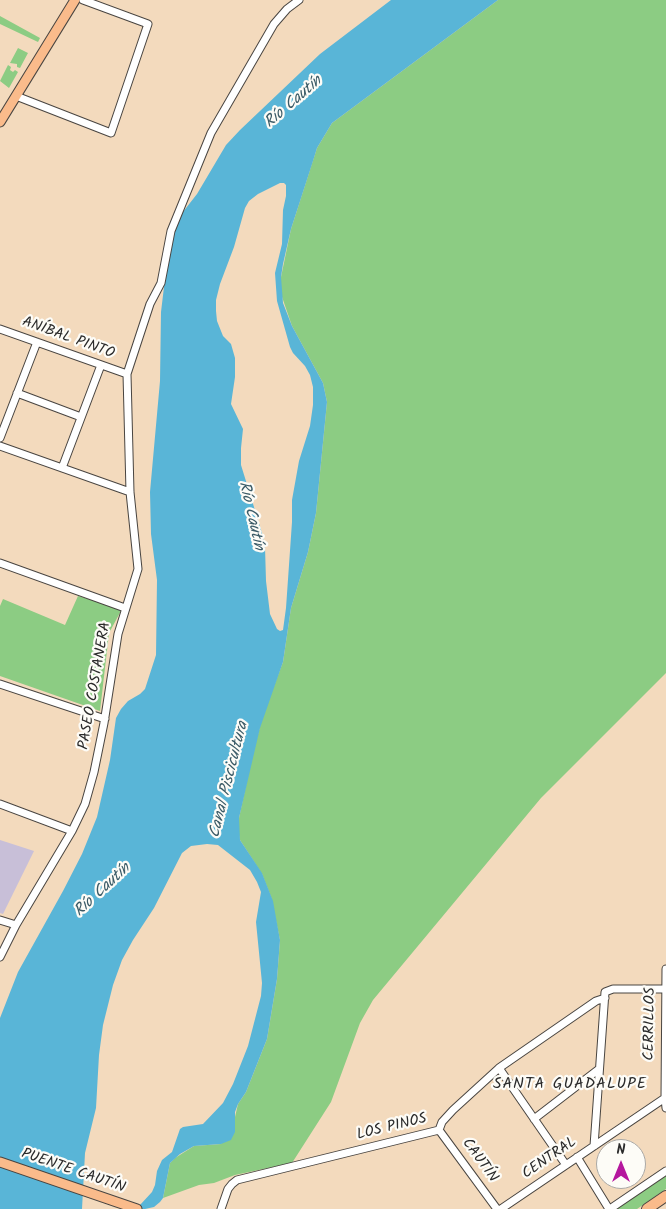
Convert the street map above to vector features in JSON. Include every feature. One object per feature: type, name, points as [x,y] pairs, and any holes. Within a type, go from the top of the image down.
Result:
[{"type":"highway","points":[[647,1209],[666,1196]]},
{"type":"main road","points":[[0,122],[75,0]]},
{"type":"main road","name":"PUENTE CAUTÍN","points":[[0,1162],[137,1209]]},
{"type":"street","points":[[16,96],[111,132],[148,24],[83,0]]},
{"type":"street","name":"PASEO COSTANERA","points":[[0,957],[16,925],[72,830],[85,804],[105,719],[118,634],[138,569],[130,492],[127,374],[150,304],[161,283],[171,231],[211,133],[274,24],[287,9],[299,0]]},
{"type":"street","name":"ANÍBAL PINTO","points":[[0,329],[127,374]]},
{"type":"street","points":[[0,438],[37,342]]},
{"type":"street","points":[[62,468],[101,365]]},
{"type":"street","points":[[17,394],[82,417]]},
{"type":"street","points":[[0,446],[130,492]]},
{"type":"street","points":[[0,563],[125,608]]},
{"type":"street","points":[[0,684],[105,719]]},
{"type":"street","points":[[0,804],[72,830]]},
{"type":"street","points":[[0,920],[16,925]]},
{"type":"street","name":"CERRILLOS","points":[[666,970],[664,1098],[666,1108]]},
{"type":"street","name":"LOS PINOS","points":[[221,1209],[232,1184],[237,1180],[439,1130],[442,1122],[453,1110],[499,1068],[613,989],[666,989]]},
{"type":"street","points":[[594,1146],[605,995]]},
{"type":"street","points":[[499,1068],[566,1165]]},
{"type":"street","points":[[534,1119],[599,1069]]},
{"type":"street","name":"CENTRAL","points":[[501,1209],[664,1098]]},
{"type":"street","name":"CAUTÍN","points":[[439,1130],[496,1209]]},
{"type":"street","points":[[577,1158],[609,1209],[666,1171]]},
{"type":"shaded area","points":[[0,840],[34,851],[3,914],[0,913]]},
{"type":"green space","points":[[498,0],[666,0],[666,673],[541,798],[373,1000],[360,1023],[331,1102],[292,1163],[235,1175],[163,1198],[170,1163],[175,1158],[194,1146],[221,1144],[235,1117],[238,1104],[246,1092],[267,1039],[277,979],[280,940],[271,897],[262,874],[240,840],[238,831],[252,757],[263,715],[283,662],[291,608],[308,552],[316,513],[327,402],[323,383],[292,326],[281,294],[281,277],[291,229],[317,148],[332,123]]},
{"type":"green space","points":[[0,16],[40,38],[38,42],[0,24]]},
{"type":"green space","points":[[18,48],[28,53],[20,68],[17,67],[17,64],[10,63]]},
{"type":"green space","points":[[8,65],[11,67],[10,70],[18,72],[9,88],[0,81]]},
{"type":"green space","points":[[78,596],[122,609],[109,633],[100,711],[0,676],[0,606],[3,599],[65,625]]},
{"type":"green space","points":[[666,1176],[666,1189],[637,1209],[616,1209]]},
{"type":"water","points":[[391,0],[498,0],[332,123],[317,148],[291,229],[283,264],[281,277],[283,303],[292,326],[323,383],[327,402],[316,513],[308,552],[291,608],[283,662],[260,728],[239,818],[240,840],[262,873],[273,901],[280,940],[277,979],[267,1039],[246,1092],[235,1112],[235,1132],[231,1140],[221,1144],[194,1146],[180,1154],[170,1163],[163,1198],[160,1202],[154,1207],[131,1209],[140,1205],[152,1192],[157,1171],[162,1160],[172,1152],[180,1129],[203,1124],[223,1103],[233,1084],[248,1046],[261,996],[262,983],[256,922],[261,892],[257,882],[250,870],[218,845],[191,846],[182,853],[154,908],[133,940],[122,960],[113,985],[103,1025],[96,1108],[85,1153],[82,1209],[0,1209],[0,1018],[18,972],[82,854],[97,817],[110,760],[116,718],[128,701],[145,689],[156,655],[157,580],[151,534],[150,492],[160,381],[161,312],[171,243],[179,217],[197,194],[226,145],[320,54]],"holes":[[[280,183],[286,185],[286,196],[283,210],[282,244],[275,273],[277,301],[290,347],[310,375],[313,387],[313,405],[310,426],[299,461],[292,500],[286,608],[283,630],[280,631],[277,629],[270,614],[266,581],[265,547],[241,465],[243,429],[231,404],[235,377],[235,358],[231,344],[223,336],[217,321],[216,300],[245,208],[249,201],[258,194]]]},
{"type":"district","name":"SANTA GUADALUPE","points":[[570,1085]]},
{"type":"water label","name":"Río Cautín","points":[[294,103]]},
{"type":"water label","name":"Río Cautín","points":[[250,516]]},
{"type":"water label","name":"Canal Piscicultura","points":[[230,780]]},
{"type":"water label","name":"Río Cautín","points":[[103,891]]}]
